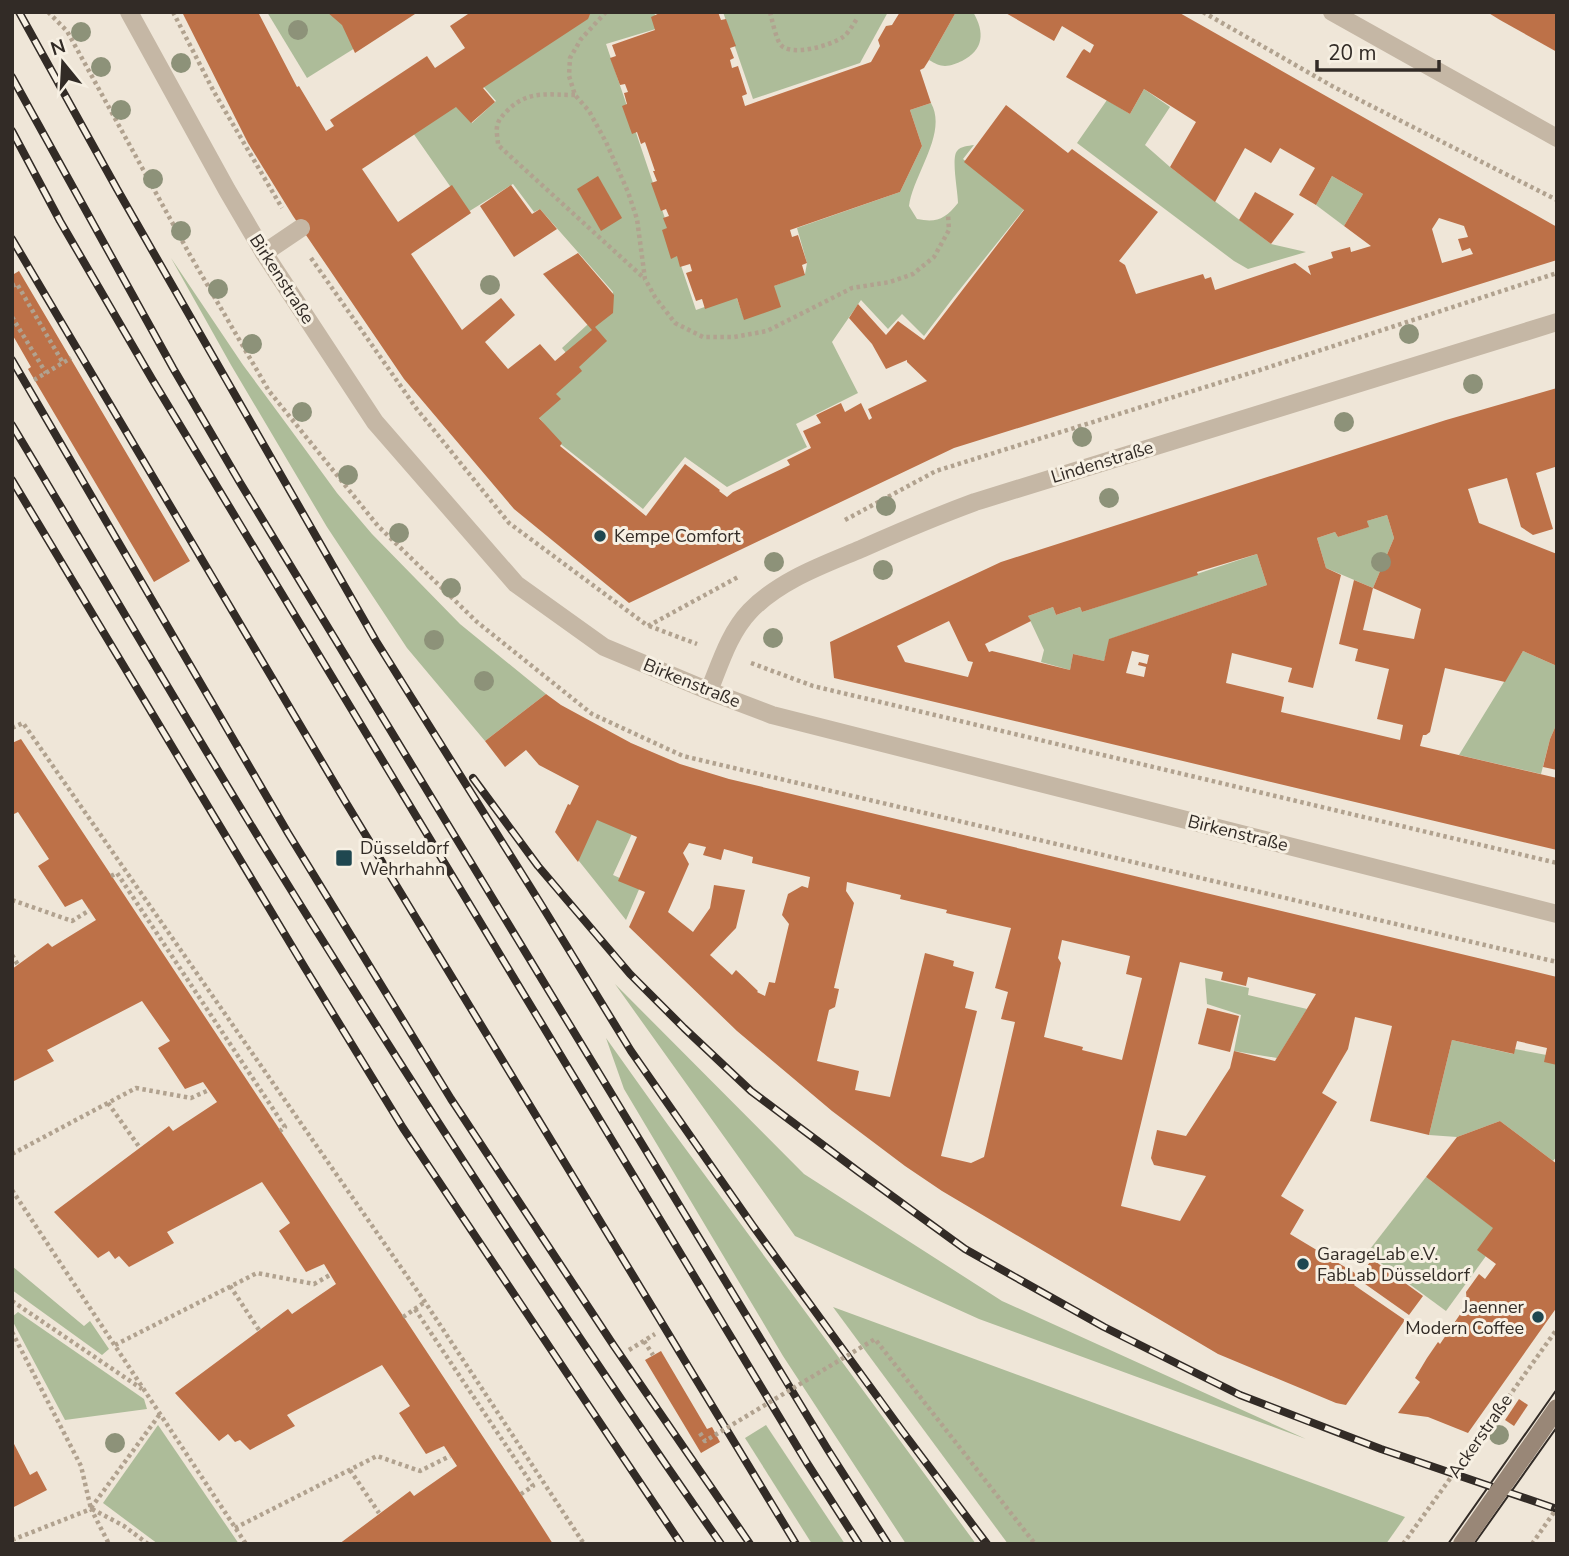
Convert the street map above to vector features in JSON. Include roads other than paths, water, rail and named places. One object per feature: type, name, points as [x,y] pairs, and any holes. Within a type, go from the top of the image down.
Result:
[{"type":"street","name":"Birkenstraße","points":[[129,12],[264,253],[375,422],[516,584],[604,648],[772,715],[1557,914]]},
{"type":"street","points":[[1332,12],[1557,138]]},
{"type":"street","points":[[264,253],[299,230]]},
{"type":"street","name":"Lindenstraße","points":[[709,691],[729,640],[749,612],[775,589],[934,517],[1557,322]]},
{"type":"street","points":[[1462,1544],[1557,1408]]},
{"type":"tram line","points":[[1448,1544],[1557,1389]]},
{"type":"tram line","points":[[1474,1544],[1557,1427]]},
{"type":"railway","points":[[19,12],[117,189],[376,641],[631,1051],[753,1226],[987,1544]]},
{"type":"railway","points":[[12,77],[173,368],[239,481],[828,1450],[888,1544]]},
{"type":"railway","points":[[12,131],[60,221],[152,379],[807,1463],[859,1544]]},
{"type":"railway","points":[[12,239],[345,801],[796,1544]]},
{"type":"railway","points":[[12,360],[288,833],[451,1099],[614,1346],[750,1544]]},
{"type":"railway","points":[[12,425],[233,795],[375,1024],[545,1286],[721,1544]]},
{"type":"railway","points":[[12,480],[403,1128],[681,1544]]},
{"type":"railway","points":[[473,778],[538,866],[630,974],[684,1028],[751,1091],[965,1249],[1104,1327],[1240,1395],[1381,1449],[1557,1509]]},
{"type":"place","name":"Kempe Comfort","points":[[600,536]]},
{"type":"place","name":"Düsseldorf Wehrhahn","points":[[344,858]]},
{"type":"place","name":"GarageLab e.V. FabLab Düsseldorf","points":[[1303,1264]]},
{"type":"place","name":"Jaenner Modern Coffee","points":[[1538,1317]]}]
